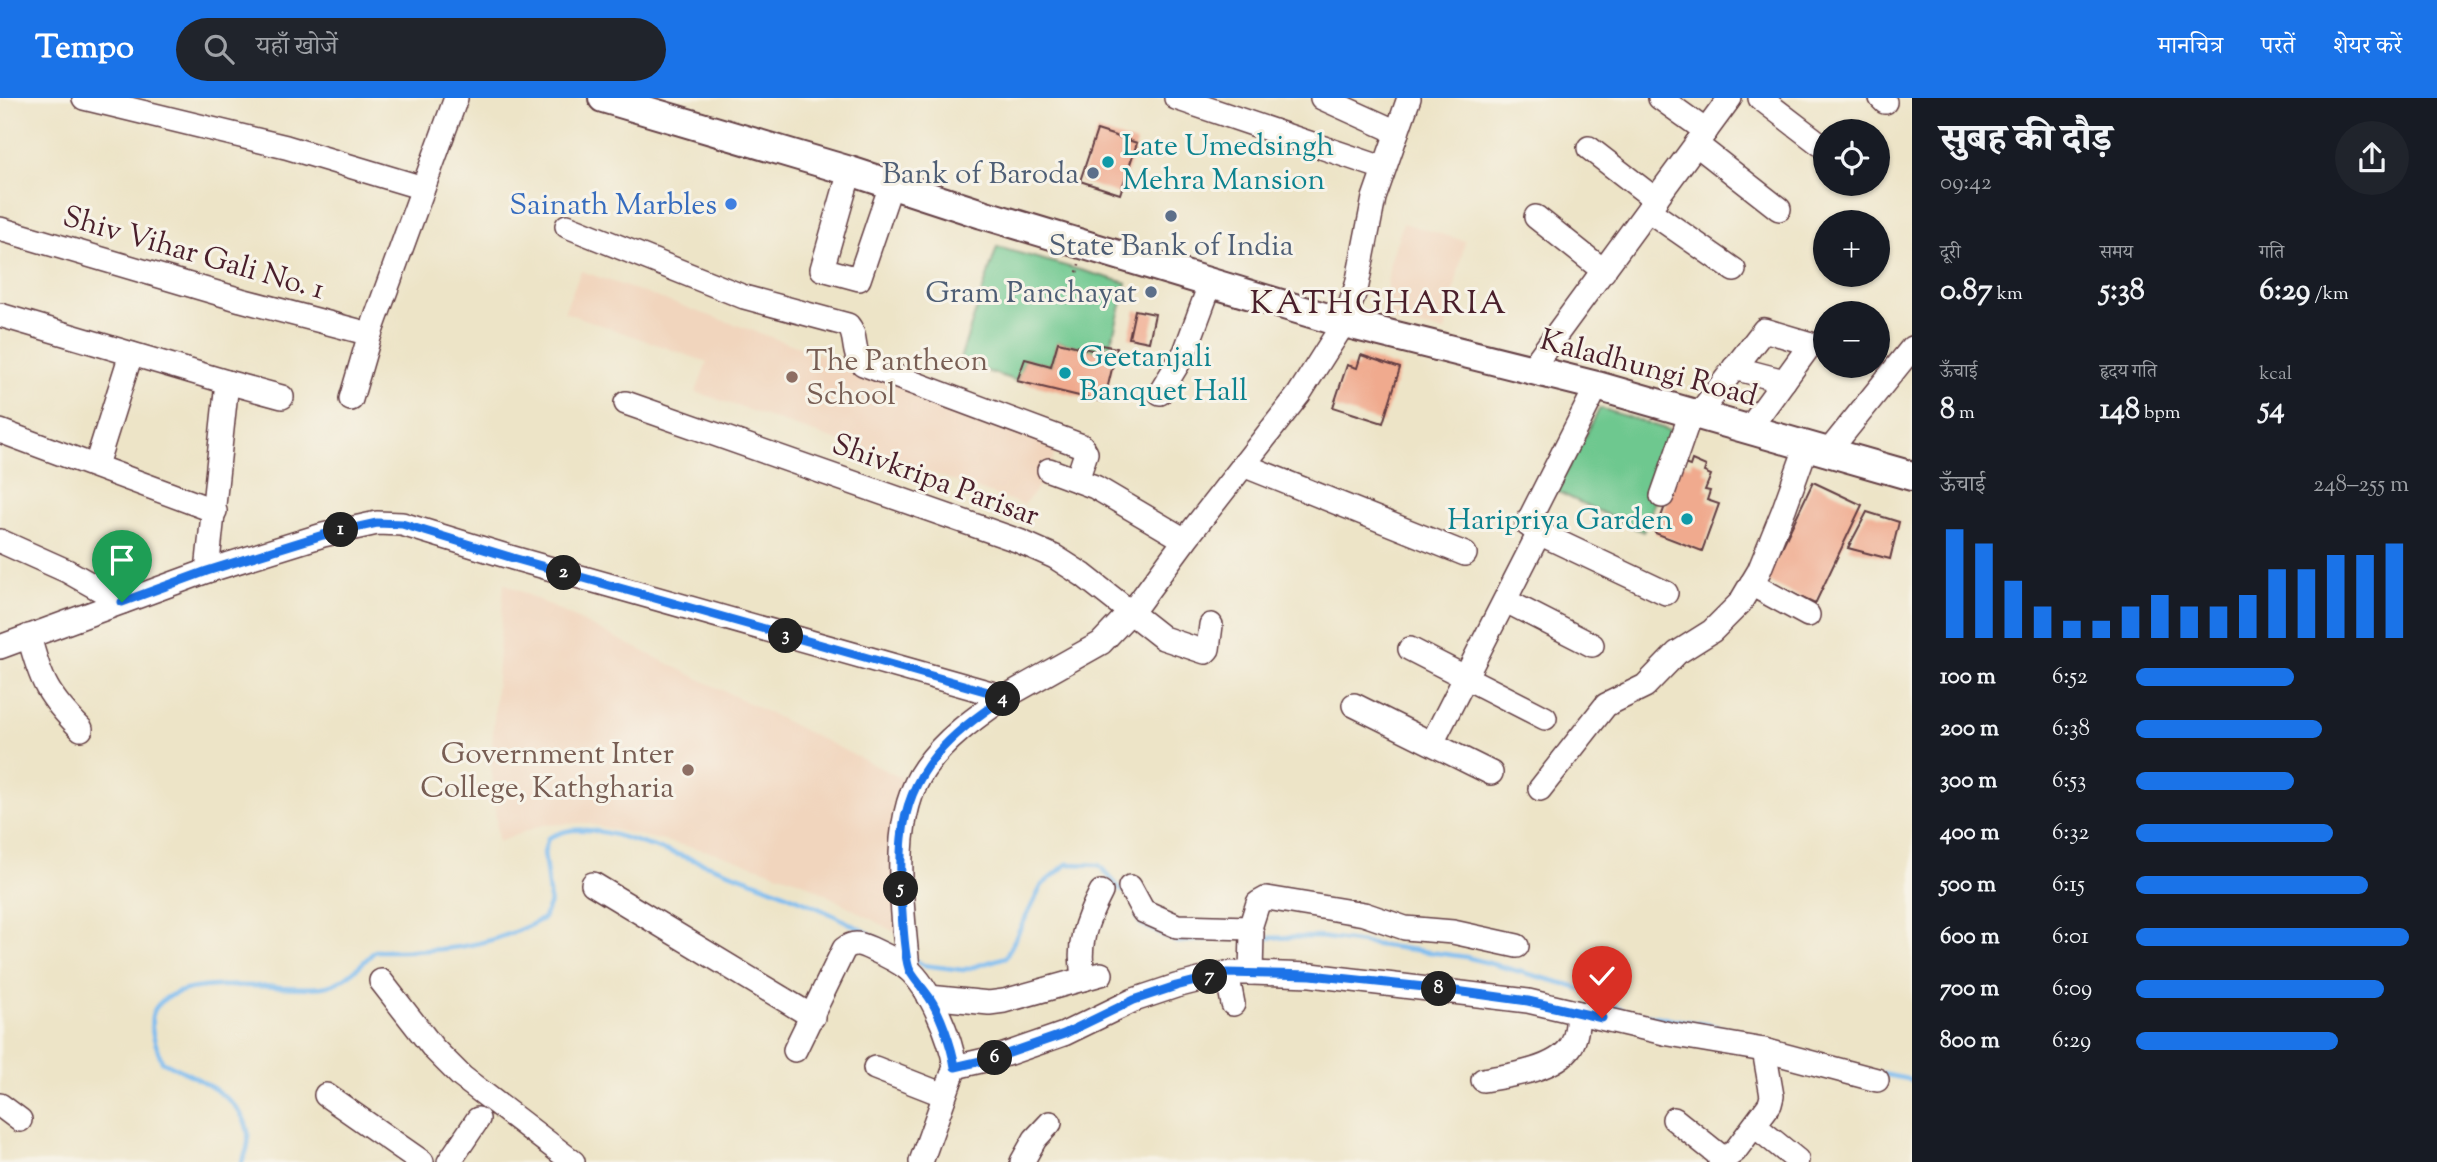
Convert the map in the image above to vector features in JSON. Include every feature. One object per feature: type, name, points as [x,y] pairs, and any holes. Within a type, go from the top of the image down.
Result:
[{"type":"main road","name":"Kaladhungi Road","points":[[603,98],[1344,323],[1597,386],[1912,476]]},
{"type":"street","points":[[84,98],[286,147],[423,188]]},
{"type":"street","points":[[351,399],[370,334],[456,98]]},
{"type":"street","points":[[1176,98],[1383,167]]},
{"type":"street","points":[[1322,98],[1397,132]]},
{"type":"street","points":[[908,969],[902,909],[902,837],[908,805],[923,770],[949,740],[975,718],[1006,697],[1101,643],[1130,613],[1299,394],[1344,323],[1357,285],[1374,198],[1409,98]]},
{"type":"street","points":[[1660,98],[1779,209]]},
{"type":"street","points":[[1531,369],[1730,98]]},
{"type":"street","points":[[1760,98],[1813,139]]},
{"type":"street","points":[[1589,148],[1652,205],[1734,270]]},
{"type":"street","points":[[850,171],[822,269],[859,279],[891,185]]},
{"type":"street","points":[[1536,217],[1604,271]]},
{"type":"street","points":[[567,226],[744,297],[848,325],[853,333],[858,359],[863,364],[1082,446],[1086,453],[1077,480]]},
{"type":"street","name":"Shiv Vihar Gali No. 1","points":[[0,229],[242,300],[370,334]]},
{"type":"street","points":[[1160,393],[1185,352],[1211,282]]},
{"type":"street","points":[[0,315],[226,383],[282,397]]},
{"type":"street","points":[[1662,496],[1695,414],[1764,330],[1811,344],[1749,429]]},
{"type":"street","points":[[1540,789],[1600,711],[1614,700],[1645,686],[1677,653],[1712,631],[1740,603],[1784,509],[1818,448],[1912,348]]},
{"type":"street","points":[[96,466],[131,354]]},
{"type":"street","points":[[1734,368],[1784,381]]},
{"type":"street","points":[[207,571],[226,383]]},
{"type":"street","points":[[1597,386],[1527,522],[1528,526],[1666,593]]},
{"type":"street","name":"Shivkripa Parisar","points":[[626,403],[1019,541],[1055,557],[1073,569],[1163,638],[1205,652],[1208,649],[1211,625]]},
{"type":"street","points":[[0,431],[215,511]]},
{"type":"street","points":[[1243,466],[1465,554]]},
{"type":"street","points":[[1049,470],[1096,487],[1185,540]]},
{"type":"street","points":[[0,647],[207,571],[351,527],[377,523],[402,524],[526,562],[1006,697]]},
{"type":"street","points":[[1432,743],[1539,533]]},
{"type":"street","points":[[0,541],[66,571],[122,602]]},
{"type":"street","points":[[1751,584],[1808,615]]},
{"type":"street","points":[[1506,601],[1592,645]]},
{"type":"street","points":[[29,636],[38,673],[45,688],[56,704],[81,729]]},
{"type":"street","points":[[1410,649],[1545,718]]},
{"type":"street","points":[[1354,705],[1491,773]]},
{"type":"street","points":[[593,884],[813,1017]]},
{"type":"street","points":[[1130,887],[1143,911],[1177,926],[1251,936]]},
{"type":"street","points":[[929,997],[997,1002],[1093,976],[1080,949],[1083,932],[1101,892]]},
{"type":"street","points":[[1251,973],[1251,936],[1258,902],[1267,898],[1364,914],[1405,928],[1453,932],[1517,946]]},
{"type":"street","points":[[795,1050],[845,949],[850,944],[858,943],[908,969],[929,997],[955,1067],[944,1095],[928,1160]]},
{"type":"street","points":[[1227,973],[1233,1004]]},
{"type":"street","points":[[955,1067],[998,1057],[1064,1034],[1134,1000],[1176,986],[1227,973],[1251,973],[1311,975],[1528,1001],[1669,1034],[1764,1050],[1877,1080]]},
{"type":"street","points":[[381,981],[434,1049],[463,1077],[573,1162]]},
{"type":"street","points":[[1483,1080],[1522,1073],[1560,1056],[1570,1048],[1575,1039],[1578,1013]]},
{"type":"street","points":[[1674,1119],[1722,1161],[1735,1151],[1770,1104],[1772,1096],[1764,1050]]},
{"type":"street","points":[[875,1068],[944,1095]]},
{"type":"street","points":[[326,1095],[422,1162]]},
{"type":"street","points":[[0,1105],[20,1120]]},
{"type":"street","points":[[449,1162],[478,1119]]},
{"type":"street","points":[[1022,1162],[1035,1139],[1050,1123]]},
{"type":"street","points":[[1755,1126],[1797,1160]]},
{"type":"shaded area","points":[[1403,223],[1465,241],[1445,332],[1383,319],[1390,262]]},
{"type":"shaded area","name":"The Pantheon School","points":[[581,271],[1059,441],[1047,475],[1024,505],[696,392],[707,362],[564,312]]},
{"type":"shaded area","name":"Government Inter College, Kathgharia","points":[[504,583],[905,780],[895,832],[902,936],[803,882],[717,853],[584,823],[542,825],[498,842],[491,759]]},
{"type":"green space","points":[[997,247],[1127,283],[1110,347],[1102,345],[1100,352],[1058,342],[1051,366],[1025,359],[1017,381],[959,362]]},
{"type":"green space","points":[[1600,408],[1681,434],[1643,532],[1556,491]]},
{"type":"building","name":"Late Umedsingh Mehra Mansion","points":[[1097,130],[1137,143],[1120,194],[1080,181]]},
{"type":"building","points":[[1135,310],[1155,314],[1149,342],[1129,338]]},
{"type":"building","name":"Geetanjali Banquet Hall","points":[[1058,342],[1100,352],[1101,345],[1117,348],[1104,402],[1017,381],[1025,359],[1051,366]]},
{"type":"building","points":[[1361,355],[1400,368],[1383,423],[1333,407],[1347,365],[1357,368]]},
{"type":"building","name":"Haripriya Garden","points":[[1692,460],[1706,466],[1704,472],[1711,475],[1705,490],[1710,491],[1707,500],[1719,504],[1702,551],[1655,533],[1681,463],[1690,466]]},
{"type":"building","points":[[1813,482],[1862,505],[1815,604],[1766,581]]},
{"type":"building","points":[[1867,512],[1899,522],[1890,559],[1848,548]]},
{"type":"waterway","points":[[242,1162],[248,1143],[247,1126],[239,1111],[211,1087],[162,1061],[152,1028],[155,1009],[167,997],[185,990],[207,987],[322,987],[344,978],[375,951],[420,951],[462,946],[523,928],[544,918],[550,902],[544,852],[548,838],[560,833],[573,830],[605,833],[717,868],[805,902],[889,945]]},
{"type":"waterway","points":[[915,960],[923,965],[963,970],[1006,957],[1042,885],[1067,864],[1099,865],[1122,891]]},
{"type":"waterway","points":[[1137,917],[1141,924],[1177,942],[1217,938]]},
{"type":"waterway","points":[[1257,938],[1319,937],[1466,957],[1573,986],[1628,1012],[1710,1025],[1749,1036]]},
{"type":"waterway","points":[[1882,1074],[1912,1080]]},
{"type":"place","name":"Late Umedsingh Mehra Mansion","points":[[1108,162]]},
{"type":"place","name":"Bank of Baroda","points":[[1093,173]]},
{"type":"place","name":"Sainath Marbles","points":[[731,204]]},
{"type":"place","name":"State Bank of India","points":[[1171,216]]},
{"type":"place","name":"Gram Panchayat","points":[[1151,292]]},
{"type":"place","name":"Geetanjali Banquet Hall","points":[[1065,373]]},
{"type":"place","name":"The Pantheon School","points":[[792,377]]},
{"type":"place","name":"Haripriya Garden","points":[[1687,519]]},
{"type":"place","name":"Government Inter College, Kathgharia","points":[[688,770]]},
{"type":"district","name":"KATHGHARIA","points":[[1379,301]]},
{"type":"route","points":[[122,602],[207,571],[351,527],[377,523],[402,524],[902,670],[1006,697],[949,740],[923,770],[908,805],[902,837],[902,909],[908,969],[933,1004],[955,1067],[998,1057],[1064,1034],[1134,1000],[1227,973],[1311,975],[1434,988],[1528,1001],[1602,1018]]}]
